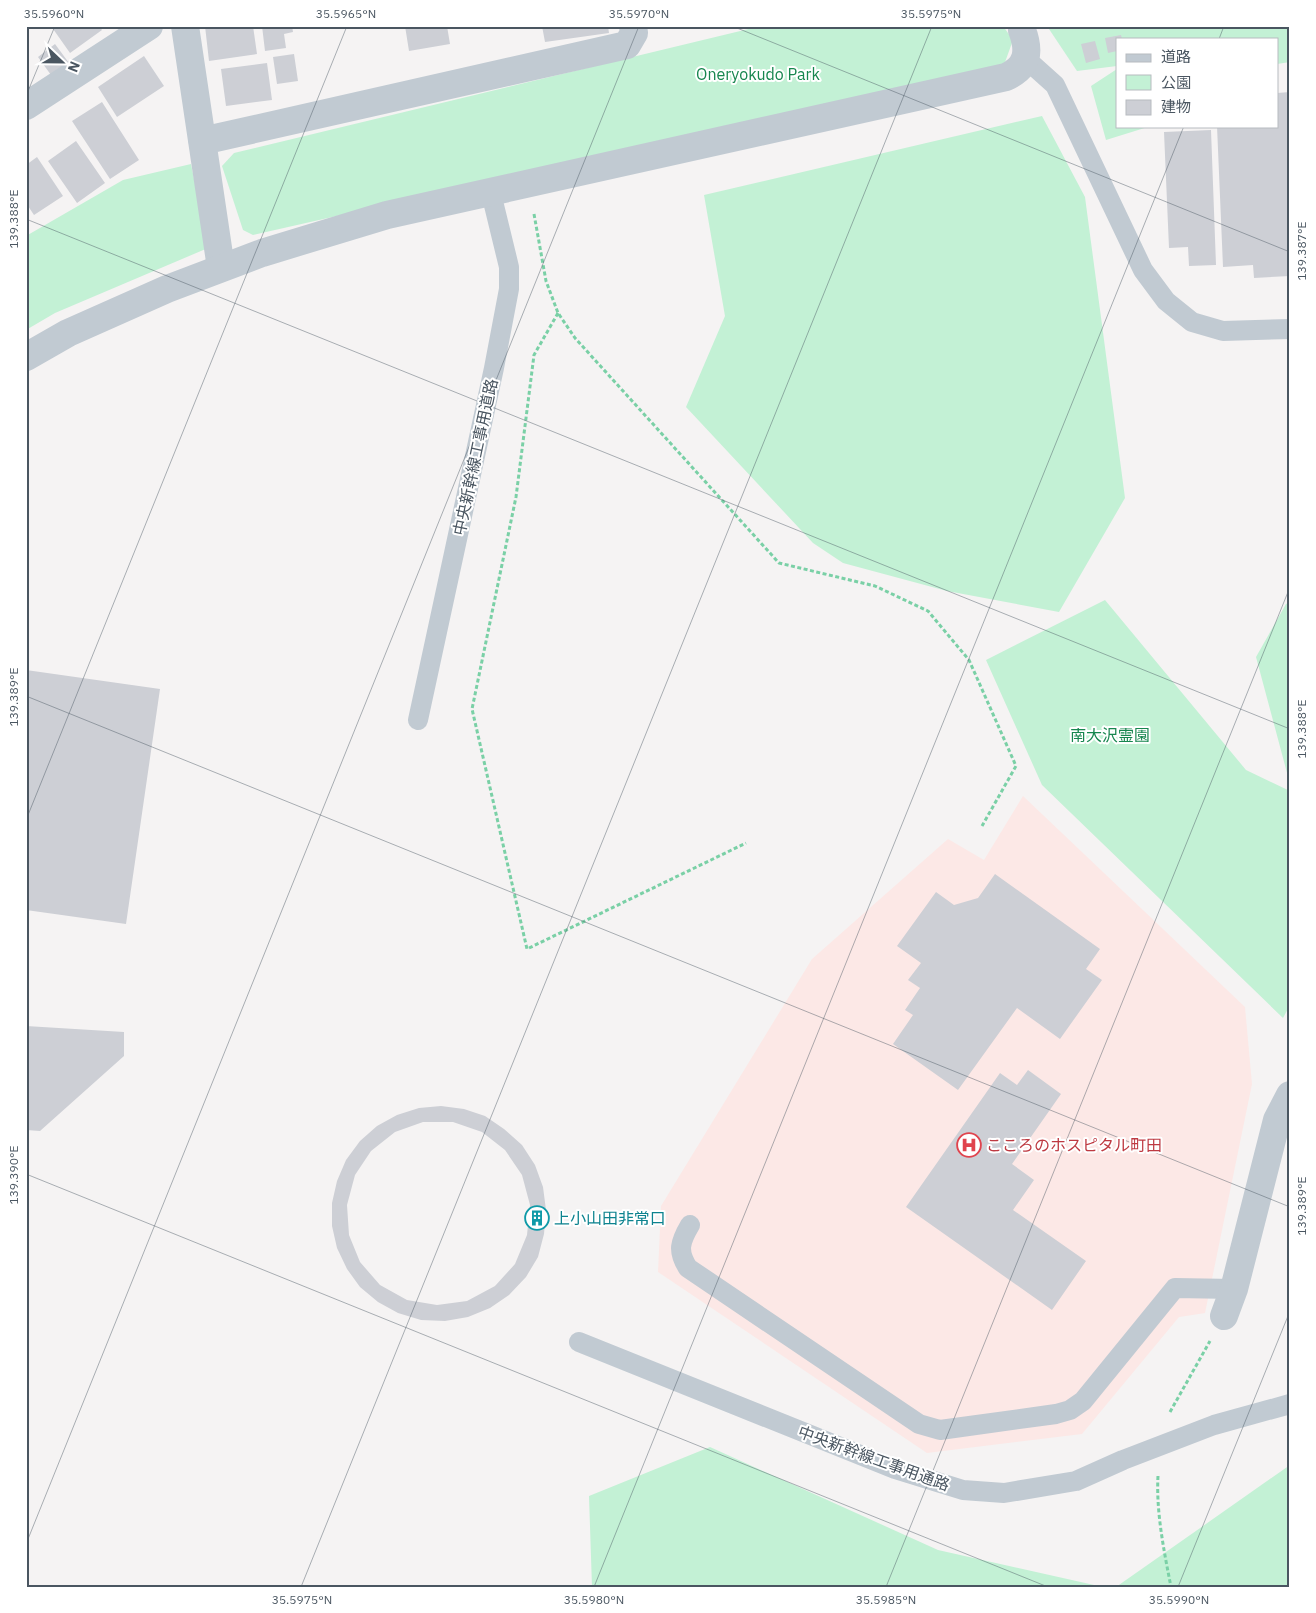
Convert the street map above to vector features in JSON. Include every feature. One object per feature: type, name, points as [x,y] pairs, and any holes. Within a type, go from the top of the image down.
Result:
[{"type":"street","points":[[26,106],[149,26]]},
{"type":"street","points":[[185,26],[220,268]]},
{"type":"street","points":[[202,141],[627,44],[634,33],[633,26]]},
{"type":"street","points":[[26,357],[68,333],[167,288],[297,242],[388,215],[998,79],[1016,72],[1026,59],[1026,42],[1020,28]]},
{"type":"street","points":[[1224,1316],[1234,1289],[1277,1120],[1290,1095]]},
{"type":"lane","points":[[1026,59],[1055,85],[1142,270],[1166,301],[1192,322],[1223,330],[1290,329]]},
{"type":"lane","name":"中央新幹線工事用道路","points":[[418,720],[492,377],[509,289],[509,267],[491,193]]},
{"type":"lane","points":[[690,1225],[681,1240],[679,1248],[682,1259],[688,1268],[919,1424],[940,1430],[1070,1410],[1083,1401],[1175,1288],[1234,1289]]},
{"type":"lane","name":"中央新幹線工事用通路","points":[[579,1342],[894,1469],[963,1490],[1004,1493],[1076,1481],[1123,1460],[1214,1425],[1290,1404]]},
{"type":"path","points":[[528,184],[546,281],[558,313],[575,338],[779,562],[875,586],[928,611],[969,660],[1016,766],[982,826]]},
{"type":"path","points":[[558,313],[534,355],[516,497],[472,709],[527,950],[746,843]]},
{"type":"shaded area","name":"こころのホスピタル町田","points":[[1023,796],[1245,1007],[1252,1084],[1205,1313],[1179,1317],[1082,1434],[927,1453],[658,1272],[661,1206],[812,959],[948,839],[984,860]]},
{"type":"green space","name":"Oneryokudo Park","points":[[761,26],[1003,26],[1013,40],[1004,65],[253,235],[243,230],[222,166],[234,153]]},
{"type":"green space","points":[[1047,26],[1290,26],[1290,62],[1278,64],[1278,38],[1116,38],[1116,66],[1077,71]]},
{"type":"green space","points":[[1116,70],[1116,128],[1145,128],[1106,140],[1091,86]]},
{"type":"green space","points":[[1042,116],[1085,197],[1125,498],[1059,612],[947,591],[843,563],[813,543],[686,407],[725,316],[704,195]]},
{"type":"green space","points":[[191,164],[208,248],[55,313],[26,330],[26,236],[123,180]]},
{"type":"green space","name":"南大沢霊園","points":[[1105,600],[1246,770],[1290,791],[1290,1005],[1283,1018],[1042,785],[986,660]]},
{"type":"green space","points":[[1290,602],[1290,784],[1256,657],[1286,604]]},
{"type":"green space","points":[[710,1447],[938,1550],[1103,1587],[592,1587],[589,1496]]},
{"type":"green space","points":[[1290,1465],[1290,1587],[1116,1587]]},
{"type":"building","points":[[51,26],[99,26],[102,30],[70,53]]},
{"type":"building","points":[[205,26],[253,26],[257,54],[209,61]]},
{"type":"building","points":[[262,26],[292,26],[293,32],[284,34],[286,48],[265,51]]},
{"type":"building","points":[[405,26],[447,26],[450,44],[409,51]]},
{"type":"building","points":[[542,26],[608,26],[609,33],[545,42]]},
{"type":"building","points":[[1121,35],[1122,38],[1116,38],[1116,51],[1108,53],[1105,38]]},
{"type":"building","points":[[1095,41],[1100,59],[1086,63],[1081,44]]},
{"type":"building","points":[[55,44],[69,63],[51,75],[38,57]]},
{"type":"building","points":[[294,54],[298,81],[277,84],[273,57]]},
{"type":"building","points":[[144,56],[164,86],[117,117],[98,87]]},
{"type":"building","points":[[267,63],[272,100],[226,106],[221,69]]},
{"type":"building","points":[[1290,92],[1290,276],[1254,278],[1253,265],[1223,267],[1217,128],[1278,128],[1278,93]]},
{"type":"building","points":[[102,102],[139,160],[110,179],[72,121]]},
{"type":"building","points":[[1211,130],[1216,265],[1189,266],[1188,247],[1169,248],[1164,132]]},
{"type":"building","points":[[76,141],[105,183],[77,203],[48,161]]},
{"type":"building","points":[[37,157],[63,196],[34,215],[26,203],[26,176],[29,174],[26,165]]},
{"type":"building","points":[[26,670],[160,689],[126,924],[26,910]]},
{"type":"building","points":[[995,874],[1100,949],[1086,969],[1102,980],[1060,1039],[1017,1008],[958,1090],[893,1044],[913,1015],[905,1010],[920,988],[908,980],[921,963],[897,946],[936,892],[954,905],[978,898]]},
{"type":"building","points":[[26,1026],[124,1032],[124,1056],[40,1131],[26,1130]]},
{"type":"building","points":[[1028,1070],[1061,1094],[1012,1164],[1034,1180],[1013,1210],[1086,1261],[1052,1310],[906,1207],[1000,1073],[1017,1085]]},
{"type":"building","name":"上小山田非常口","points":[[441,1106],[464,1109],[485,1116],[522,1145],[535,1165],[543,1187],[546,1210],[544,1234],[538,1257],[526,1277],[509,1295],[490,1308],[468,1317],[445,1321],[421,1320],[398,1313],[378,1302],[360,1287],[347,1269],[337,1248],[332,1226],[332,1203],[337,1181],[346,1160],[360,1141],[377,1126],[397,1115],[419,1108]],"holes":[[[423,1122],[453,1122],[482,1132],[505,1150],[522,1175],[530,1205],[527,1235],[515,1264],[495,1286],[467,1301],[437,1305],[407,1300],[380,1285],[360,1262],[349,1235],[347,1205],[355,1175],[371,1151],[395,1132]]]},
{"type":"place","name":"こころのホスピタル町田","points":[[969,1145]]},
{"type":"place","name":"上小山田非常口","points":[[537,1218]]}]
